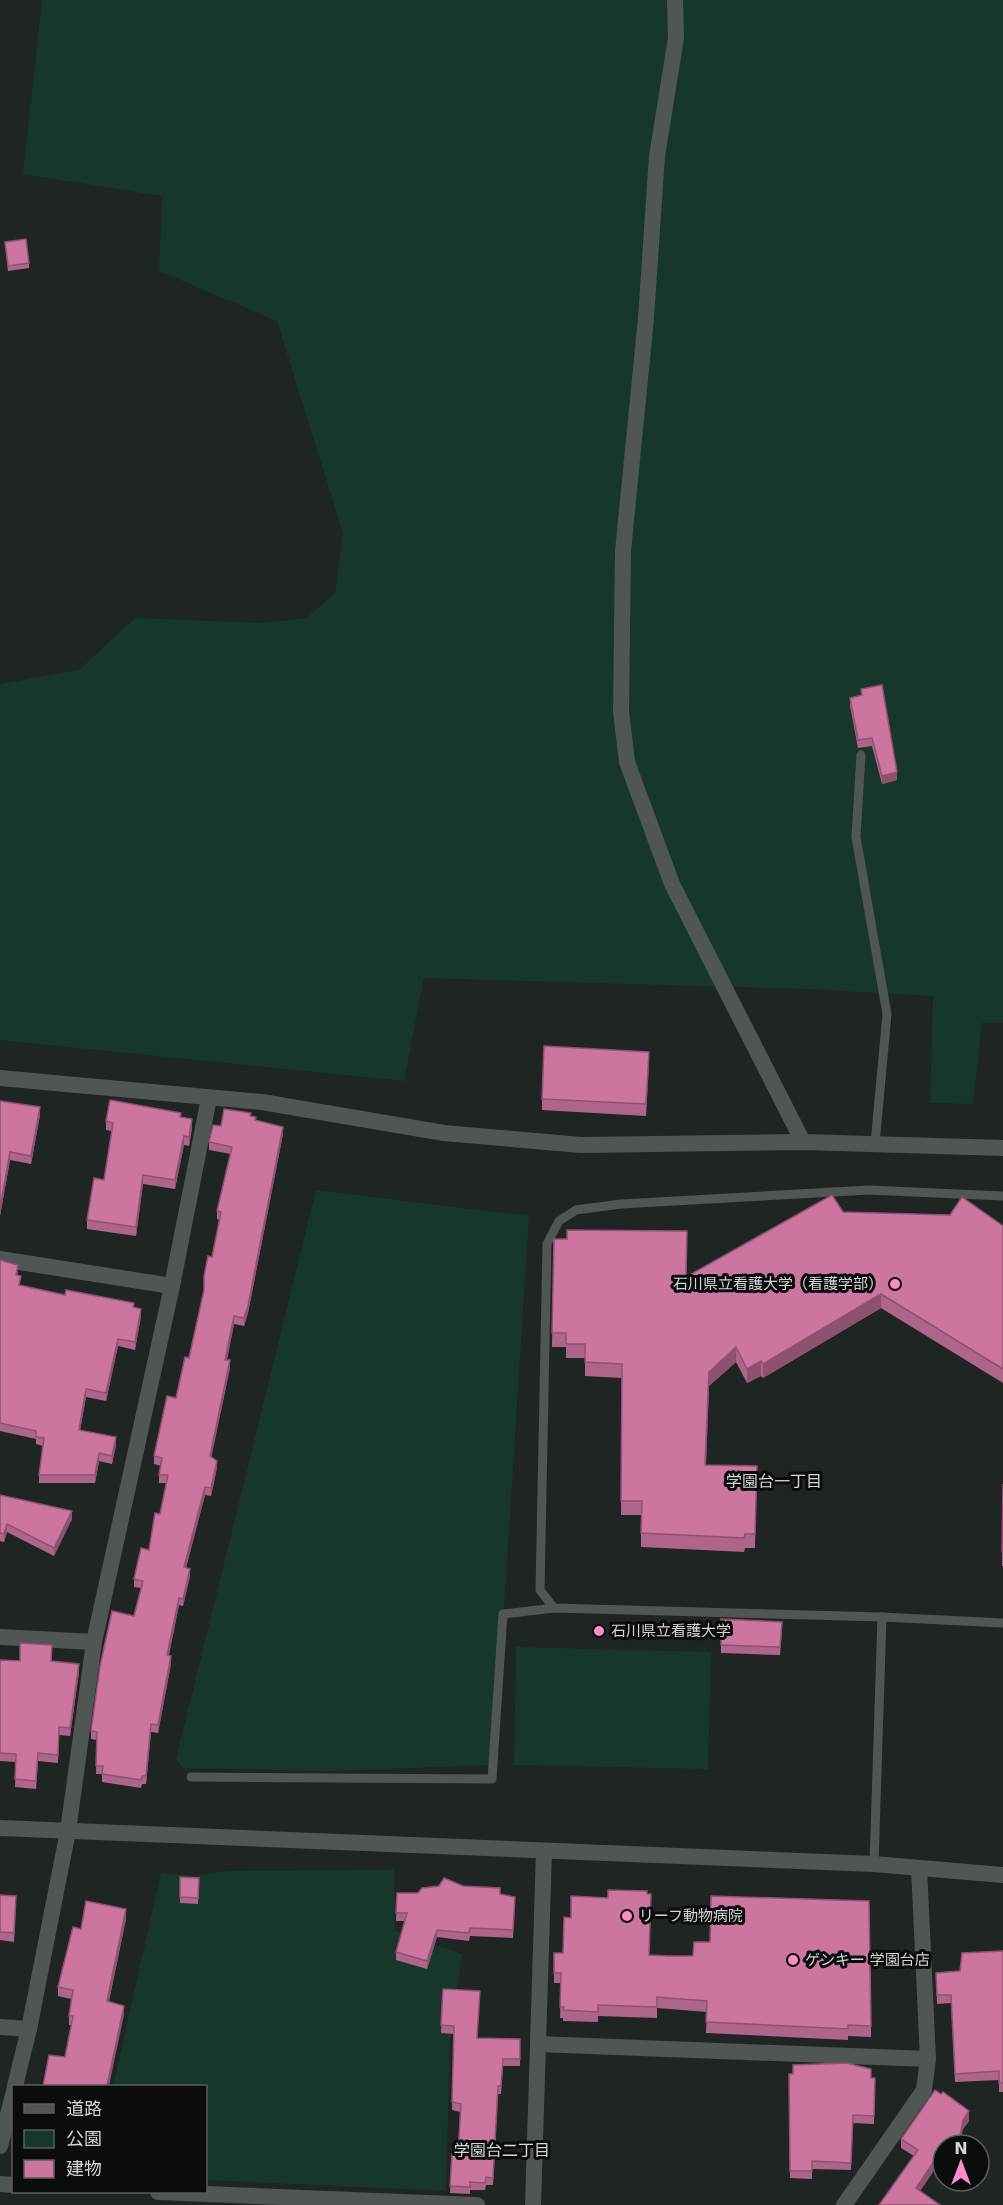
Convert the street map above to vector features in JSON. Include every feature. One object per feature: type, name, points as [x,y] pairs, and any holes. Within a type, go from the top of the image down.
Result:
[{"type":"street","points":[[675,0],[676,38],[657,156],[646,318],[623,551],[621,711],[627,762],[672,884],[803,1142]]},
{"type":"street","points":[[0,1078],[262,1102],[444,1133],[581,1145],[803,1142],[1003,1148]]},
{"type":"street","points":[[15,2085],[29,2029],[68,1831],[94,1642],[209,1098]]},
{"type":"street","points":[[0,1259],[171,1286]]},
{"type":"street","points":[[0,1637],[94,1642]]},
{"type":"street","points":[[0,1828],[874,1864],[1003,1875]]},
{"type":"street","points":[[533,2205],[544,1851]]},
{"type":"street","points":[[844,2205],[924,2090],[928,2059],[919,1868]]},
{"type":"street","points":[[0,2026],[29,2029]]},
{"type":"street","points":[[538,2044],[928,2059]]},
{"type":"street","points":[[0,2146],[12,2099]]},
{"type":"street","points":[[176,2193],[358,2203],[477,2205]]},
{"type":"lane","points":[[861,755],[856,837],[887,1014],[876,1144]]},
{"type":"lane","points":[[554,1608],[540,1590],[547,1244],[559,1221],[576,1210],[712,1197],[869,1190],[1003,1196]]},
{"type":"lane","points":[[191,1777],[492,1779],[503,1614],[554,1608],[882,1617],[1003,1623]]},
{"type":"lane","points":[[874,1864],[882,1617]]},
{"type":"green space","points":[[42,0],[1003,0],[1003,1023],[982,1023],[973,1104],[930,1103],[933,996],[809,989],[424,978],[404,1081],[0,1040],[0,684],[79,670],[135,618],[263,623],[307,618],[335,593],[343,533],[277,321],[159,271],[162,196],[23,174]]},
{"type":"green space","points":[[316,1190],[529,1216],[494,1765],[329,1771],[183,1768],[176,1759]]},
{"type":"green space","points":[[516,1647],[711,1652],[708,1769],[514,1765]]},
{"type":"green space","points":[[394,1870],[395,1931],[462,1954],[450,2041],[446,2191],[207,2180],[207,2085],[113,2085],[161,1873],[195,1876],[226,1871]]},
{"type":"building","points":[[26,239],[29,263],[8,266],[5,242]]},
{"type":"building","points":[[882,685],[897,772],[882,776],[872,738],[858,740],[850,698],[862,695],[861,689]]},
{"type":"building","points":[[544,1046],[649,1052],[646,1104],[542,1099]]},
{"type":"building","points":[[110,1100],[181,1113],[180,1117],[192,1119],[189,1137],[184,1136],[175,1180],[143,1175],[136,1227],[87,1220],[94,1178],[104,1180],[113,1123],[106,1121]]},
{"type":"building","points":[[0,1101],[40,1107],[31,1156],[10,1152],[0,1208]]},
{"type":"building","points":[[224,1109],[251,1113],[250,1116],[256,1117],[255,1120],[283,1127],[248,1306],[244,1318],[234,1316],[225,1360],[230,1360],[210,1456],[217,1461],[211,1488],[205,1487],[184,1567],[190,1569],[183,1599],[179,1598],[167,1655],[171,1656],[158,1725],[151,1724],[146,1776],[142,1776],[141,1780],[102,1774],[103,1766],[96,1766],[97,1732],[91,1731],[100,1666],[112,1611],[134,1616],[143,1581],[134,1579],[141,1548],[149,1550],[155,1513],[160,1514],[168,1475],[159,1475],[162,1458],[154,1456],[167,1396],[176,1398],[185,1357],[189,1358],[204,1290],[208,1256],[212,1257],[221,1212],[217,1211],[232,1147],[209,1142],[213,1125],[221,1126]]},
{"type":"building","points":[[832,1195],[843,1212],[950,1215],[962,1197],[1003,1226],[1003,1369],[881,1294],[763,1364],[761,1361],[747,1369],[736,1347],[709,1372],[705,1465],[757,1466],[755,1534],[745,1534],[744,1538],[641,1533],[642,1501],[621,1501],[622,1364],[585,1362],[585,1344],[566,1344],[566,1333],[552,1333],[554,1239],[567,1239],[567,1230],[687,1231],[686,1277]]},
{"type":"building","points":[[0,1260],[18,1265],[16,1275],[21,1276],[19,1285],[65,1295],[66,1290],[134,1303],[133,1307],[141,1309],[135,1342],[118,1339],[106,1393],[86,1389],[79,1430],[116,1437],[112,1456],[99,1453],[95,1475],[39,1475],[44,1438],[36,1437],[36,1431],[0,1423]]},
{"type":"building","points":[[1003,1484],[1003,1552],[1002,1552]]},
{"type":"building","points":[[0,1495],[72,1511],[54,1548],[7,1524],[4,1534],[0,1533]]},
{"type":"building","points":[[721,1619],[782,1622],[780,1647],[721,1645]]},
{"type":"building","points":[[20,1643],[52,1645],[51,1661],[79,1664],[70,1728],[59,1727],[58,1755],[38,1753],[36,1781],[15,1779],[16,1754],[0,1753],[0,1660],[20,1661]]},
{"type":"building","points":[[180,1877],[199,1878],[198,1898],[180,1897]]},
{"type":"building","points":[[444,1878],[463,1886],[500,1888],[500,1894],[515,1897],[513,1930],[470,1928],[469,1933],[437,1930],[427,1961],[396,1952],[407,1913],[396,1913],[397,1893],[418,1893],[422,1888],[439,1886]]},
{"type":"building","points":[[608,1890],[647,1891],[647,1894],[651,1894],[649,1955],[668,1956],[693,1956],[694,1942],[710,1942],[711,1896],[869,1901],[871,2026],[848,2025],[848,2029],[706,2022],[707,2001],[657,1997],[657,2007],[598,2005],[598,2012],[563,2010],[564,2007],[560,2007],[561,1973],[554,1973],[554,1953],[563,1953],[564,1917],[571,1918],[571,1896],[608,1898]]},
{"type":"building","points":[[0,1895],[16,1896],[14,1933],[0,1932]]},
{"type":"building","points":[[86,1901],[126,1909],[107,2001],[124,2006],[107,2085],[43,2085],[49,2055],[65,2057],[73,2016],[69,2016],[73,1990],[58,1987],[73,1927],[81,1929]]},
{"type":"building","points":[[1003,1951],[1003,2083],[999,2083],[999,2071],[955,2074],[951,1995],[937,1995],[936,1973],[960,1971],[962,1953]]},
{"type":"building","points":[[443,1989],[480,1991],[477,2038],[520,2039],[520,2059],[503,2059],[501,2086],[498,2086],[493,2178],[486,2177],[485,2183],[470,2182],[470,2187],[450,2186],[452,2154],[458,2154],[461,2104],[452,2102],[454,2026],[441,2025]]},
{"type":"building","points":[[846,2063],[871,2069],[871,2078],[875,2078],[874,2116],[853,2115],[851,2163],[812,2161],[812,2171],[790,2171],[789,2074],[793,2074],[793,2065]]},
{"type":"building","points":[[935,2090],[941,2094],[943,2092],[969,2111],[963,2120],[961,2133],[931,2133],[931,2166],[916,2188],[940,2205],[879,2205],[918,2150],[901,2139]]},
{"type":"place","name":"石川県立看護大学（看護学部）","points":[[895,1284]]},
{"type":"place","name":"石川県立看護大学","points":[[599,1631]]},
{"type":"place","name":"リーフ動物病院","points":[[627,1916]]},
{"type":"place","name":"ゲンキー 学園台店","points":[[793,1960]]},
{"type":"district","name":"学園台一丁目","points":[[774,1481]]},
{"type":"district","name":"学園台二丁目","points":[[502,2150]]}]
